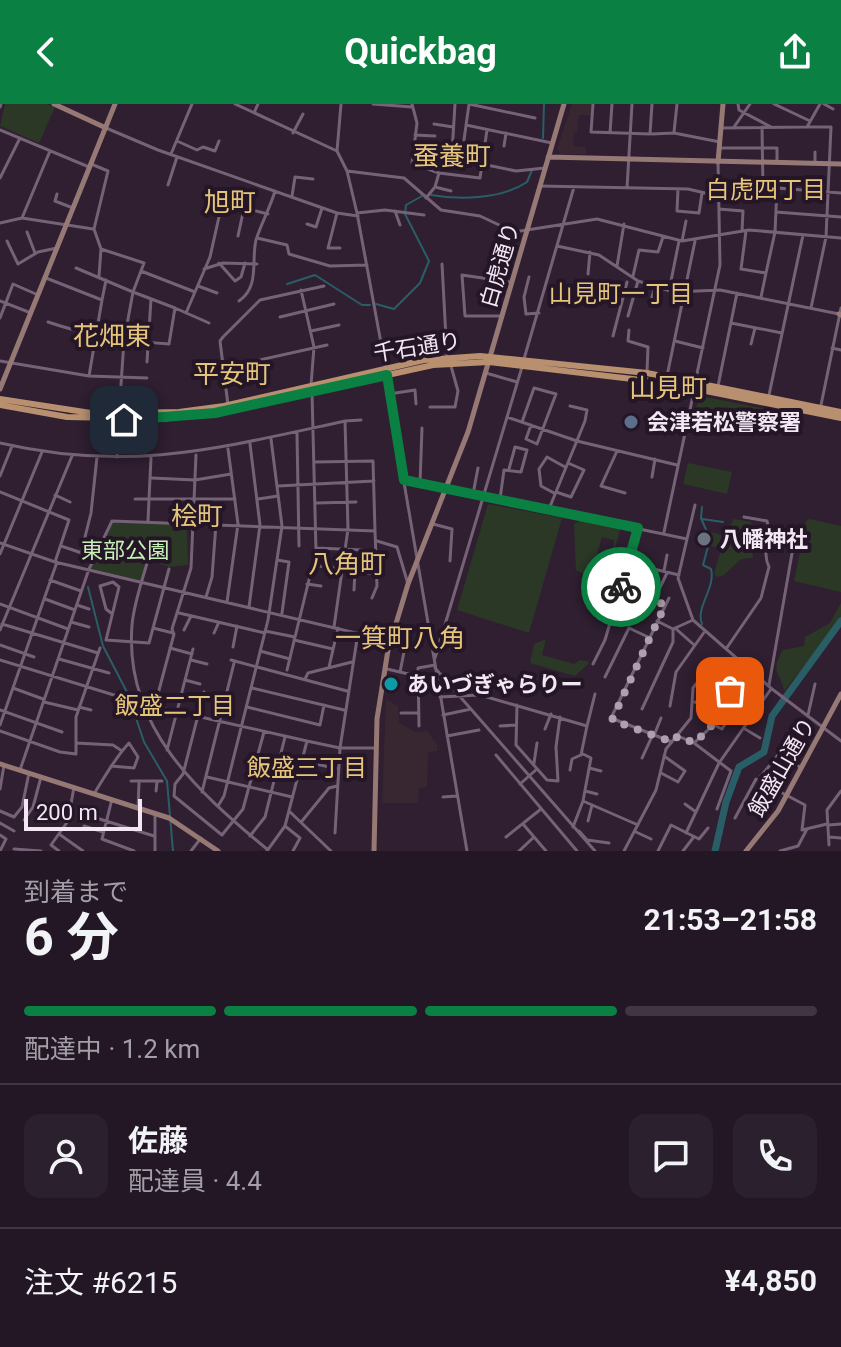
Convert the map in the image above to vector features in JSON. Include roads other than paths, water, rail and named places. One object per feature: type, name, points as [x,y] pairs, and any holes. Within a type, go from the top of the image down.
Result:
[{"type":"main road","name":"千石通り","points":[[0,405],[50,415],[118,418],[215,413],[386,372],[448,360],[490,359],[667,376],[695,385],[718,386],[841,415]]},
{"type":"main road","name":"千石通り","points":[[524,362],[695,385],[820,410]]},
{"type":"main road","name":"千石通り","points":[[0,399],[118,418],[228,405],[311,389]]},
{"type":"street","points":[[54,104],[177,157],[337,213],[358,215],[397,211],[424,215]]},
{"type":"street","points":[[0,389],[115,104]]},
{"type":"street","points":[[171,154],[192,104]]},
{"type":"street","points":[[235,104],[337,151]]},
{"type":"street","points":[[254,113],[258,104]]},
{"type":"street","points":[[341,104],[337,151],[347,171],[358,215],[467,851]]},
{"type":"street","points":[[373,104],[412,106],[417,123],[414,166],[439,173],[480,178],[487,130]]},
{"type":"street","points":[[452,153],[455,104]]},
{"type":"street","points":[[464,140],[469,104],[535,118]]},
{"type":"street","name":"白虎通り","points":[[374,851],[376,748],[383,669],[390,641],[408,584],[448,489],[486,373],[564,104]]},
{"type":"street","points":[[593,104],[591,132],[674,133],[719,145],[777,148],[777,162]]},
{"type":"street","points":[[610,133],[612,104]]},
{"type":"street","points":[[627,188],[632,104]]},
{"type":"street","points":[[650,134],[652,104]]},
{"type":"street","points":[[674,133],[677,104]]},
{"type":"street","points":[[664,533],[715,290],[720,233],[718,162],[722,104]]},
{"type":"street","points":[[738,104],[739,110],[771,127]]},
{"type":"street","points":[[734,127],[750,104]]},
{"type":"street","points":[[774,104],[810,121]]},
{"type":"street","points":[[807,127],[822,104],[833,109]]},
{"type":"street","points":[[293,133],[303,114]]},
{"type":"street","points":[[434,124],[453,127]]},
{"type":"street","points":[[465,125],[552,143]]},
{"type":"street","points":[[762,127],[763,189]]},
{"type":"street","points":[[721,128],[831,127],[826,237],[811,308]]},
{"type":"street","points":[[0,130],[108,171],[94,229],[101,249],[99,277]]},
{"type":"street","points":[[504,146],[506,133]]},
{"type":"street","points":[[415,135],[435,136]]},
{"type":"street","points":[[0,178],[20,138]]},
{"type":"street","points":[[176,141],[197,150],[203,147],[215,151],[219,141]]},
{"type":"street","points":[[413,147],[437,149]]},
{"type":"street","points":[[22,218],[50,151]]},
{"type":"street","points":[[815,152],[815,163]]},
{"type":"street","points":[[168,185],[177,157]]},
{"type":"street","points":[[548,157],[841,164]]},
{"type":"street","points":[[482,164],[516,171],[545,168]]},
{"type":"street","points":[[347,171],[404,178],[441,210],[472,214],[506,230],[526,232],[564,222],[597,219],[681,241],[744,231],[841,238]]},
{"type":"street","points":[[427,200],[439,173]]},
{"type":"street","points":[[292,196],[295,177],[313,179]]},
{"type":"street","points":[[540,186],[678,189],[718,196]]},
{"type":"street","points":[[435,187],[451,191]]},
{"type":"street","points":[[435,665],[574,187]]},
{"type":"street","points":[[718,189],[777,188],[841,193]]},
{"type":"street","points":[[761,298],[775,232],[777,188]]},
{"type":"street","points":[[678,189],[677,211],[699,213],[702,193]]},
{"type":"street","points":[[239,301],[248,294],[257,264],[257,238],[275,191]]},
{"type":"street","points":[[57,194],[55,201],[73,208]]},
{"type":"street","points":[[186,313],[210,257],[221,208],[244,208],[268,214]]},
{"type":"street","points":[[238,236],[244,208]]},
{"type":"street","points":[[307,224],[316,227],[322,208]]},
{"type":"street","points":[[719,209],[743,211],[741,269],[766,273]]},
{"type":"street","points":[[397,211],[400,225]]},
{"type":"street","points":[[776,212],[841,217]]},
{"type":"street","points":[[337,213],[328,248],[340,248]]},
{"type":"street","points":[[0,223],[22,218],[94,229]]},
{"type":"street","points":[[669,291],[686,221]]},
{"type":"street","points":[[617,266],[624,224]]},
{"type":"street","points":[[27,232],[35,253]]},
{"type":"street","points":[[769,397],[803,235]]},
{"type":"street","points":[[633,276],[639,250],[658,252],[663,237]]},
{"type":"street","points":[[257,238],[287,245],[289,254],[330,266],[367,265]]},
{"type":"street","points":[[7,241],[17,263],[35,253],[57,248]]},
{"type":"street","points":[[667,376],[695,241]]},
{"type":"street","points":[[557,246],[590,252],[638,281],[669,291],[715,290],[840,312],[820,410]]},
{"type":"street","points":[[101,249],[144,263],[133,292],[124,341],[117,457]]},
{"type":"street","points":[[588,274],[590,252]]},
{"type":"street","points":[[204,269],[219,263],[257,264]]},
{"type":"street","points":[[219,263],[235,281],[241,277],[245,263]]},
{"type":"street","points":[[430,407],[455,407],[458,391],[448,360],[442,264]]},
{"type":"street","points":[[76,268],[209,323]]},
{"type":"street","points":[[141,271],[195,292]]},
{"type":"street","points":[[502,316],[465,316],[462,275],[512,282]]},
{"type":"street","points":[[529,277],[524,297],[526,314],[539,313]]},
{"type":"street","points":[[46,278],[102,300]]},
{"type":"street","points":[[89,376],[106,280]]},
{"type":"street","points":[[628,316],[638,281]]},
{"type":"street","points":[[613,336],[627,282]]},
{"type":"street","points":[[0,318],[13,284],[38,295]]},
{"type":"street","points":[[198,286],[217,293]]},
{"type":"street","points":[[228,405],[220,341],[260,300],[324,286]]},
{"type":"street","points":[[650,304],[655,287]]},
{"type":"street","points":[[287,670],[316,548],[317,528],[311,389],[314,347],[301,290]]},
{"type":"street","points":[[718,386],[737,293]]},
{"type":"street","points":[[623,294],[633,296]]},
{"type":"street","points":[[147,362],[151,299]]},
{"type":"street","points":[[0,301],[31,313]]},
{"type":"street","points":[[280,317],[334,304]]},
{"type":"street","points":[[48,322],[96,338],[172,342],[175,308]]},
{"type":"street","points":[[731,323],[782,333]]},
{"type":"street","points":[[311,331],[339,325]]},
{"type":"street","points":[[751,344],[755,328]]},
{"type":"street","points":[[629,330],[628,341],[648,347],[647,373]]},
{"type":"street","points":[[675,341],[703,348]]},
{"type":"street","points":[[224,368],[327,345]]},
{"type":"street","points":[[832,348],[841,350]]},
{"type":"street","points":[[0,361],[89,376],[147,378]]},
{"type":"street","points":[[486,373],[517,382]]},
{"type":"street","points":[[522,422],[537,386],[556,394],[537,444],[528,441],[531,425]]},
{"type":"street","points":[[389,394],[415,390],[416,404]]},
{"type":"street","points":[[549,509],[587,411],[570,406]]},
{"type":"street","points":[[349,411],[351,420]]},
{"type":"street","points":[[507,417],[577,441],[678,465]]},
{"type":"street","points":[[0,443],[42,452],[151,458],[228,449],[345,421],[361,420]]},
{"type":"street","points":[[329,668],[347,549],[345,421]]},
{"type":"street","points":[[420,483],[422,428]]},
{"type":"street","points":[[297,433],[299,546]]},
{"type":"street","points":[[218,806],[257,668],[282,526],[271,439]]},
{"type":"street","points":[[249,607],[260,525],[250,444]]},
{"type":"street","points":[[0,476],[12,446]]},
{"type":"street","points":[[500,499],[504,470],[521,472],[527,450],[515,447],[509,469]]},
{"type":"street","points":[[227,602],[238,524],[228,449]]},
{"type":"street","points":[[617,451],[601,486],[625,493]]},
{"type":"street","points":[[0,554],[42,452]]},
{"type":"street","points":[[155,705],[191,568],[196,453]]},
{"type":"street","points":[[0,630],[73,455]]},
{"type":"street","points":[[81,553],[91,513],[97,457]]},
{"type":"street","points":[[547,457],[567,465],[584,470],[571,497],[541,486],[539,469],[547,457]]},
{"type":"street","points":[[148,521],[151,458]]},
{"type":"street","points":[[652,477],[655,459]]},
{"type":"street","points":[[315,462],[373,461],[377,586],[372,598]]},
{"type":"street","points":[[473,494],[478,468]]},
{"type":"street","points":[[150,478],[195,480],[231,474]]},
{"type":"street","points":[[404,480],[687,539]]},
{"type":"street","points":[[277,486],[374,481]]},
{"type":"street","points":[[0,492],[70,522],[13,688],[2,711],[0,725]]},
{"type":"street","points":[[55,495],[70,502]]},
{"type":"street","points":[[257,499],[278,496]]},
{"type":"street","points":[[135,499],[235,499]]},
{"type":"street","points":[[316,503],[356,502]]},
{"type":"street","points":[[695,505],[679,575],[693,620],[756,676],[841,741]]},
{"type":"street","points":[[726,649],[761,598],[769,567],[763,556],[769,526],[767,521],[744,517]]},
{"type":"street","points":[[20,770],[89,569],[114,520],[375,531]]},
{"type":"street","points":[[206,597],[212,577],[216,524]]},
{"type":"street","points":[[433,524],[452,529],[450,561]]},
{"type":"street","points":[[593,664],[605,640],[638,528]]},
{"type":"street","points":[[375,541],[397,547],[408,584]]},
{"type":"street","points":[[686,833],[719,763],[745,729],[770,687],[794,542]]},
{"type":"street","points":[[2,544],[56,562],[390,641]]},
{"type":"street","points":[[61,546],[94,557]]},
{"type":"street","points":[[316,548],[363,550]]},
{"type":"street","points":[[654,600],[666,572],[667,555]]},
{"type":"street","points":[[148,560],[132,620],[134,674],[143,704],[183,774],[267,851],[285,826],[307,741]]},
{"type":"street","points":[[277,560],[289,562],[282,614]]},
{"type":"street","points":[[312,565],[376,574]]},
{"type":"street","points":[[635,592],[645,567],[679,575]]},
{"type":"street","points":[[113,582],[119,587],[106,640],[149,643],[169,569]]},
{"type":"street","points":[[354,590],[355,571]]},
{"type":"street","points":[[113,582],[115,576]]},
{"type":"street","points":[[50,580],[81,591]]},
{"type":"street","points":[[111,613],[106,609],[100,586],[113,582]]},
{"type":"street","points":[[307,584],[321,586]]},
{"type":"street","points":[[620,586],[665,605]]},
{"type":"street","points":[[669,598],[611,718],[672,742]]},
{"type":"street","points":[[44,599],[89,609]]},
{"type":"street","points":[[0,604],[69,629]]},
{"type":"street","points":[[179,613],[333,649]]},
{"type":"street","points":[[184,630],[191,616]]},
{"type":"street","points":[[674,628],[693,620]]},
{"type":"street","points":[[657,621],[674,628],[694,645]]},
{"type":"street","points":[[71,622],[89,627]]},
{"type":"street","points":[[214,633],[219,622]]},
{"type":"street","points":[[0,731],[60,752],[76,754],[79,708],[99,650],[64,644],[2,624]]},
{"type":"street","points":[[233,647],[237,626]]},
{"type":"street","points":[[153,628],[173,633]]},
{"type":"street","points":[[605,677],[629,628],[650,638]]},
{"type":"street","points":[[642,709],[673,642],[674,628]]},
{"type":"street","points":[[670,706],[676,672],[705,631]]},
{"type":"street","points":[[335,833],[344,710],[358,633]]},
{"type":"street","points":[[0,645],[34,657]]},
{"type":"street","points":[[167,750],[192,651],[170,648]]},
{"type":"street","points":[[260,651],[290,659]]},
{"type":"street","points":[[400,672],[404,652]]},
{"type":"street","points":[[725,667],[735,657]]},
{"type":"street","points":[[59,659],[109,673]]},
{"type":"street","points":[[0,660],[143,704],[340,748],[376,748]]},
{"type":"street","points":[[190,660],[207,664]]},
{"type":"street","points":[[202,792],[233,662],[347,691]]},
{"type":"street","points":[[305,680],[308,673],[352,662]]},
{"type":"street","points":[[419,726],[418,668],[435,665]]},
{"type":"street","points":[[435,665],[595,851]]},
{"type":"street","points":[[383,669],[419,678],[430,686],[438,685]]},
{"type":"street","points":[[624,851],[656,790],[664,756],[691,718],[695,702],[693,688],[706,671],[732,685]]},
{"type":"street","points":[[694,743],[712,724],[735,680],[756,676]]},
{"type":"street","points":[[185,680],[200,684]]},
{"type":"street","points":[[695,702],[707,707],[722,681]]},
{"type":"street","points":[[808,715],[815,684]]},
{"type":"street","points":[[13,688],[44,700],[91,710]]},
{"type":"street","points":[[252,688],[344,710]]},
{"type":"street","points":[[712,724],[722,729],[739,702],[730,691]]},
{"type":"street","points":[[204,692],[183,774],[175,784],[175,797],[222,835],[242,811],[264,732]]},
{"type":"street","points":[[581,755],[595,694]]},
{"type":"street","name":"飯盛山通り","points":[[746,851],[768,827],[841,694]]},
{"type":"street","points":[[440,697],[480,695],[587,726]]},
{"type":"street","points":[[247,707],[320,725],[324,705]]},
{"type":"street","points":[[517,705],[516,745],[547,780],[558,781],[556,747],[560,717]]},
{"type":"street","points":[[443,715],[471,709]]},
{"type":"street","points":[[2,711],[62,732]]},
{"type":"street","points":[[401,713],[419,713]]},
{"type":"street","points":[[545,729],[551,714]]},
{"type":"street","points":[[642,758],[661,718]]},
{"type":"street","points":[[500,726],[516,725]]},
{"type":"street","points":[[745,729],[760,738]]},
{"type":"street","points":[[447,736],[479,730]]},
{"type":"street","points":[[678,736],[694,743],[731,771],[717,809]]},
{"type":"street","points":[[250,836],[265,817],[285,737]]},
{"type":"street","points":[[76,743],[113,745],[122,751]]},
{"type":"street","points":[[94,794],[111,766],[129,743],[138,757],[134,768],[111,766]]},
{"type":"street","points":[[533,764],[537,743]]},
{"type":"street","points":[[496,755],[574,850]]},
{"type":"street","points":[[565,837],[574,827],[583,801],[591,758],[581,755],[572,759],[570,770]]},
{"type":"street","points":[[761,776],[778,755],[802,768]]},
{"type":"street","points":[[660,772],[678,782],[685,771],[664,756]]},
{"type":"street","points":[[302,761],[338,769]]},
{"type":"street","points":[[0,789],[2,765],[172,819],[216,851]]},
{"type":"street","points":[[589,768],[601,771]]},
{"type":"street","points":[[520,784],[537,769]]},
{"type":"street","points":[[0,811],[14,817],[22,807],[29,773]]},
{"type":"street","points":[[703,774],[711,778]]},
{"type":"street","points":[[206,776],[292,797]]},
{"type":"street","points":[[24,820],[33,807],[41,777]]},
{"type":"street","points":[[735,818],[756,779],[805,805],[802,830],[841,824]]},
{"type":"street","points":[[131,781],[159,782],[156,791]]},
{"type":"street","points":[[138,808],[139,782]]},
{"type":"street","points":[[301,821],[329,788],[337,786]]},
{"type":"street","points":[[14,849],[44,851],[51,845],[68,821],[74,787]]},
{"type":"street","points":[[585,791],[597,794]]},
{"type":"street","points":[[829,845],[827,810],[841,791]]},
{"type":"street","points":[[443,797],[457,796]]},
{"type":"street","points":[[112,799],[103,841],[134,851]]},
{"type":"street","points":[[583,801],[639,826]]},
{"type":"street","points":[[685,804],[696,812]]},
{"type":"street","points":[[588,821],[592,805]]},
{"type":"street","points":[[506,837],[541,809]]},
{"type":"street","points":[[289,811],[331,851]]},
{"type":"street","points":[[155,813],[155,851]]},
{"type":"street","points":[[90,816],[154,836]]},
{"type":"street","points":[[0,823],[14,831]]},
{"type":"street","points":[[523,824],[546,851]]},
{"type":"street","points":[[84,826],[103,832]]},
{"type":"street","points":[[285,826],[300,838],[293,851]]},
{"type":"street","points":[[574,827],[587,840],[609,843]]},
{"type":"street","points":[[658,851],[668,827],[703,837],[708,828]]},
{"type":"street","points":[[780,851],[798,846],[807,829]]},
{"type":"street","points":[[636,832],[651,839]]},
{"type":"street","points":[[59,834],[83,851]]},
{"type":"street","points":[[0,835],[6,839],[0,851]]},
{"type":"street","points":[[686,850],[694,836]]},
{"type":"street","points":[[519,851],[534,837]]},
{"type":"street","points":[[829,837],[841,838]]},
{"type":"street","points":[[191,851],[201,838]]},
{"type":"street","points":[[51,845],[59,851]]},
{"type":"waterway","points":[[543,138],[544,104]]},
{"type":"waterway","points":[[431,195],[468,198],[506,192],[527,182],[532,170]]},
{"type":"waterway","points":[[376,304],[394,309],[420,283],[429,261],[405,214],[406,205],[422,196]]},
{"type":"waterway","points":[[287,284],[315,275],[362,305],[370,305]]},
{"type":"waterway","points":[[702,507],[701,518],[710,539],[703,565],[711,569],[712,576],[701,611],[702,624]]},
{"type":"waterway","points":[[702,519],[723,522]]},
{"type":"waterway","points":[[88,587],[103,646],[128,694],[144,742],[167,781],[173,851]]},
{"type":"waterway","points":[[715,851],[726,802],[739,767],[764,752],[772,716],[841,621]]},
{"type":"place","name":"会津若松警察署","points":[[631,422]]},
{"type":"place","name":"八幡神社","points":[[704,539]]},
{"type":"place","name":"あいづぎゃらりー","points":[[391,684]]},
{"type":"district","name":"蚕養町","points":[[452,156]]},
{"type":"district","name":"白虎四丁目","points":[[766,190]]},
{"type":"district","name":"旭町","points":[[230,202]]},
{"type":"district","name":"山見町一丁目","points":[[621,294]]},
{"type":"district","name":"花畑東","points":[[112,336]]},
{"type":"district","name":"平安町","points":[[232,374]]},
{"type":"district","name":"山見町","points":[[668,388]]},
{"type":"district","name":"桧町","points":[[197,516]]},
{"type":"district","name":"八角町","points":[[347,564]]},
{"type":"district","name":"一箕町八角","points":[[400,638]]},
{"type":"district","name":"飯盛二丁目","points":[[175,706]]},
{"type":"district","name":"飯盛三丁目","points":[[307,768]]},
{"type":"park label","name":"東部公園","points":[[125,550]]}]
